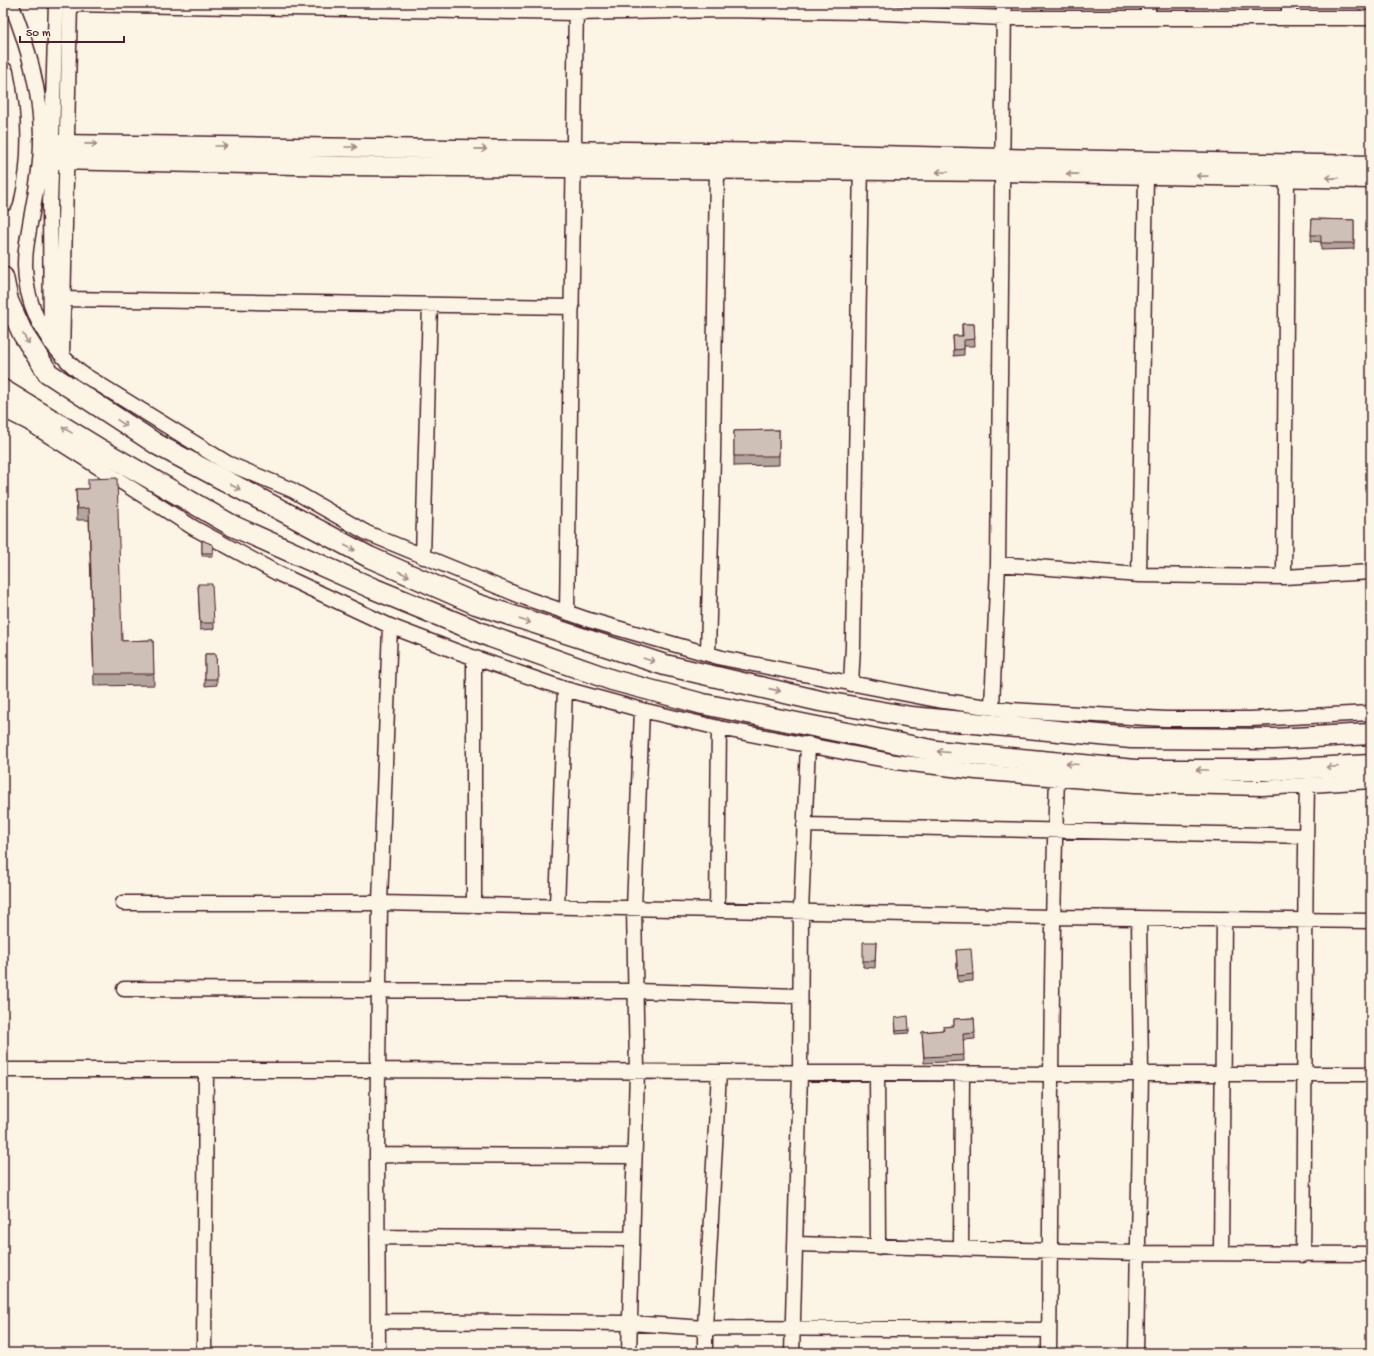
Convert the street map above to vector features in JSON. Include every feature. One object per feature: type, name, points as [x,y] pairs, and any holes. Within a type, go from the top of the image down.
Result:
[{"type":"main road","points":[[3,72],[9,102],[12,139],[9,177],[3,201]]},
{"type":"main road","points":[[3,277],[8,301],[9,316],[23,334],[48,373],[158,445],[319,532],[434,587],[476,604],[665,665],[813,699],[911,717],[1131,738],[1274,739],[1371,734]]},
{"type":"main road","points":[[3,390],[101,450],[233,526],[372,588],[491,637],[612,680],[703,704],[936,751],[1135,770],[1271,770],[1371,765]]},
{"type":"street","points":[[11,3],[24,36],[36,83],[41,136],[38,173],[26,250],[26,272],[30,298],[37,318],[51,342],[62,356],[81,373],[226,463],[292,490],[367,533],[528,599],[708,654],[851,684],[937,700],[1074,715],[1165,719],[1264,719],[1371,713]]},
{"type":"street","points":[[51,342],[65,3],[576,8],[721,6],[862,7],[1004,18],[1371,18]]},
{"type":"street","points":[[992,707],[998,564],[1004,3]]},
{"type":"street","points":[[1148,3],[1148,18]]},
{"type":"street","points":[[1289,3],[1289,18]]},
{"type":"street","points":[[567,612],[575,168],[576,8]]},
{"type":"street","points":[[60,152],[575,151],[861,163],[1002,165],[1371,164]]},
{"type":"street","points":[[60,152],[716,171],[861,163]]},
{"type":"street","points":[[60,152],[64,299],[62,356]]},
{"type":"street","points":[[851,684],[853,646],[861,163]]},
{"type":"street","points":[[1002,165],[1146,176],[1371,179]]},
{"type":"street","points":[[708,654],[713,456],[716,171]]},
{"type":"street","points":[[1139,575],[1146,176]]},
{"type":"street","points":[[1284,577],[1287,177]]},
{"type":"street","points":[[64,299],[572,307]]},
{"type":"street","points":[[423,557],[430,305]]},
{"type":"street","points":[[3,410],[29,423],[194,528],[277,573],[390,626],[474,658],[565,689],[642,710],[719,728],[896,762],[976,772],[1134,784],[1263,788],[1371,781]]},
{"type":"street","points":[[998,564],[1139,575],[1284,577],[1371,572]]},
{"type":"street","points":[[378,1353],[379,1237],[377,1155],[380,903],[390,626]]},
{"type":"street","points":[[474,658],[474,905]]},
{"type":"street","points":[[558,907],[565,689]]},
{"type":"street","points":[[629,1353],[637,1071],[634,908],[642,710]]},
{"type":"street","points":[[717,910],[719,728]]},
{"type":"street","points":[[792,1353],[800,1072],[801,912],[808,744]]},
{"type":"street","points":[[1049,1353],[1052,917],[1057,778]]},
{"type":"street","points":[[1303,1255],[1306,1074],[1305,920],[1307,785]]},
{"type":"street","points":[[804,825],[1306,836]]},
{"type":"street","points":[[123,903],[380,903],[1052,917],[1371,921]]},
{"type":"street","points":[[1136,1353],[1139,1253],[1141,1074],[1139,918]]},
{"type":"street","points":[[1221,1253],[1224,919]]},
{"type":"street","points":[[124,989],[636,991],[800,996]]},
{"type":"street","points":[[3,1070],[1371,1074]]},
{"type":"street","points":[[204,1353],[206,1070]]},
{"type":"street","points":[[705,1353],[718,1072]]},
{"type":"street","points":[[877,1073],[878,1247]]},
{"type":"street","points":[[961,1249],[962,1074]]},
{"type":"street","points":[[377,1155],[634,1156]]},
{"type":"street","points":[[379,1237],[632,1239]]},
{"type":"street","points":[[795,1244],[1050,1252],[1303,1255],[1371,1254]]},
{"type":"street","points":[[378,1321],[630,1323],[705,1328],[792,1327],[1049,1330]]},
{"type":"building","points":[[1312,219],[1354,220],[1354,243],[1321,243],[1321,235],[1311,235]]},
{"type":"building","points":[[962,324],[974,324],[975,339],[964,340],[964,349],[954,350],[953,336],[963,336]]},
{"type":"building","points":[[779,430],[779,456],[734,456],[734,431]]},
{"type":"building","points":[[117,478],[122,641],[153,640],[154,674],[94,674],[89,508],[77,509],[76,489],[88,489],[88,479]]},
{"type":"building","points":[[202,540],[213,545],[213,553],[202,553]]},
{"type":"building","points":[[198,584],[212,584],[214,623],[200,623]]},
{"type":"building","points":[[205,654],[216,654],[217,679],[205,679]]},
{"type":"building","points":[[863,942],[876,942],[875,961],[863,961]]},
{"type":"building","points":[[971,949],[973,974],[958,976],[956,950]]},
{"type":"building","points":[[908,1016],[909,1030],[896,1031],[895,1018]]},
{"type":"building","points":[[974,1018],[975,1033],[963,1034],[964,1055],[924,1057],[922,1032],[944,1030],[943,1027],[954,1026],[954,1019]]}]
